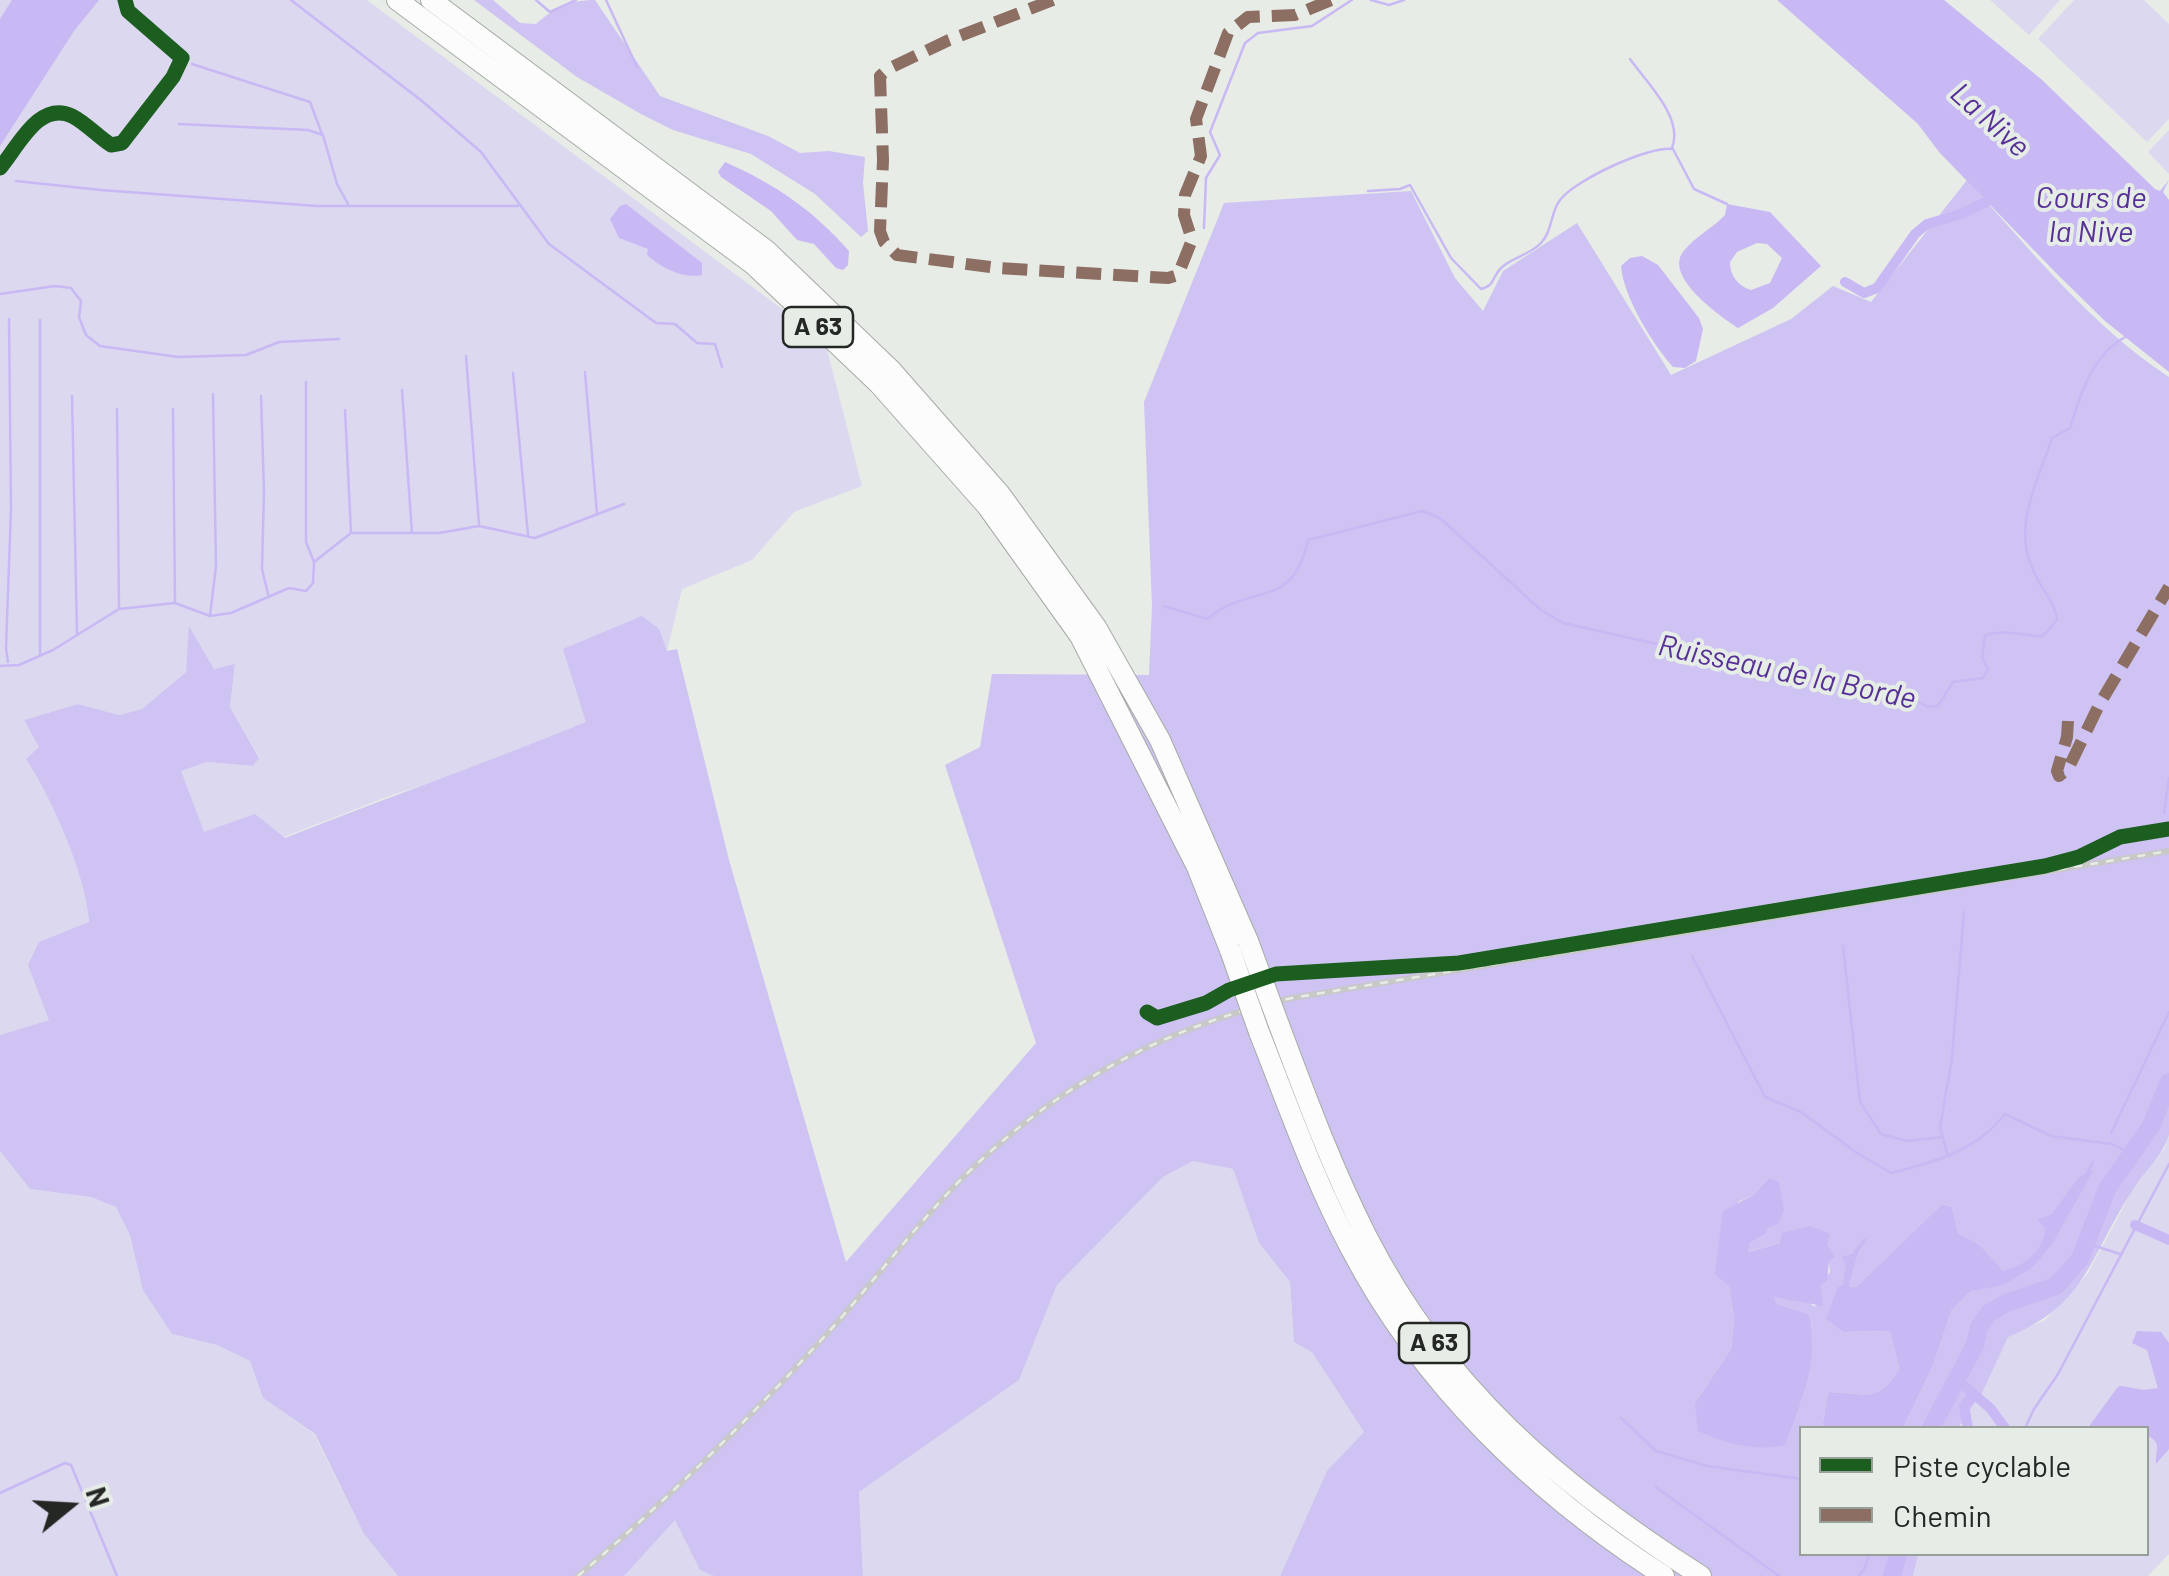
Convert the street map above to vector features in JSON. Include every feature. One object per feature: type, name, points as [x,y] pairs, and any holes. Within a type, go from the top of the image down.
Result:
[{"type":"highway","name":"A 63","points":[[396,0],[754,265],[879,384],[997,520],[1080,636],[1140,749],[1368,1240],[1402,1298],[1478,1399],[1570,1486],[1701,1576]]},
{"type":"highway","name":"A 63","points":[[431,0],[766,250],[892,370],[1000,494],[1096,627],[1160,740],[1210,848],[1311,1162],[1351,1250],[1385,1308],[1465,1412],[1562,1504],[1664,1576]]},
{"type":"street","points":[[0,168],[37,120],[55,112],[74,117],[111,145],[122,143],[180,68],[182,58],[178,53],[128,12],[125,0]]},
{"type":"street","points":[[1276,974],[1459,964],[2045,866],[2079,857],[2120,836],[2169,829]]},
{"type":"street","points":[[1147,1012],[1157,1018],[1206,1003],[1229,990]]},
{"type":"shaded area","points":[[0,0],[367,0],[825,341],[862,486],[794,512],[752,560],[682,589],[667,651],[587,722],[214,864],[181,771],[207,762],[252,766],[259,757],[230,707],[235,665],[214,669],[190,628],[186,672],[142,709],[119,715],[78,704],[24,720],[40,747],[26,759],[66,838],[82,883],[89,923],[39,942],[49,1020],[0,1035]]},
{"type":"shaded area","points":[[474,0],[493,0],[520,23],[536,24],[563,6],[595,0],[660,96],[768,136],[800,153],[829,151],[865,157],[863,183],[868,231],[861,237],[815,194],[751,154],[673,130],[577,77]]},
{"type":"shaded area","points":[[1990,0],[2060,0],[2029,35]]},
{"type":"shaded area","points":[[2074,0],[2144,0],[2169,24],[2169,119],[2147,142],[2038,39]]},
{"type":"shaded area","points":[[2169,130],[2169,174],[2148,152]]},
{"type":"shaded area","points":[[1967,180],[2087,310],[2169,377],[2169,1135],[2071,1294],[2055,1310],[2008,1337],[1983,1391],[1959,1426],[1904,1426],[1932,1368],[1950,1310],[1971,1291],[1991,1285],[2005,1274],[1979,1244],[1958,1233],[1952,1207],[1942,1204],[1856,1287],[1849,1286],[1866,1240],[1856,1251],[1844,1283],[1844,1332],[1890,1331],[1899,1369],[1877,1392],[1828,1392],[1822,1426],[1799,1426],[1799,1556],[1918,1556],[1913,1576],[1280,1576],[1327,1471],[1364,1432],[1312,1352],[1294,1342],[1290,1282],[1259,1243],[1233,1169],[1193,1161],[1163,1177],[1057,1285],[1019,1380],[859,1492],[863,1576],[714,1576],[700,1570],[675,1520],[624,1576],[398,1576],[364,1534],[315,1434],[263,1398],[250,1361],[217,1345],[172,1334],[143,1290],[130,1235],[116,1207],[91,1197],[30,1189],[0,1151],[0,1035],[49,1020],[28,965],[39,942],[89,922],[82,882],[66,838],[26,759],[39,747],[24,720],[78,704],[119,715],[142,709],[186,672],[189,626],[214,669],[235,664],[230,707],[259,758],[253,766],[207,762],[181,771],[204,832],[255,814],[285,838],[586,722],[563,649],[642,616],[659,629],[667,651],[677,649],[729,860],[846,1262],[1036,1043],[945,765],[980,747],[992,674],[1149,675],[1152,606],[1144,402],[1224,203],[1411,191],[1455,278],[1483,311],[1503,271],[1577,223],[1671,375],[1791,319],[1833,286],[1871,302]],"holes":[[[1769,1178],[1766,1234],[1750,1243],[1747,1252],[1780,1243],[1829,1262],[1830,1272],[1819,1284],[1815,1307],[1805,1300],[1774,1297],[1777,1304],[1809,1314],[1812,1326],[1809,1370],[1800,1404],[1695,1403],[1731,1349],[1734,1319],[1729,1286],[1738,1202],[1753,1195]]]},
{"type":"shaded area","points":[[2169,1135],[2169,1554],[2148,1576],[1913,1576],[1918,1556],[2149,1556],[2149,1426],[1959,1426],[1983,1391],[2008,1336],[2045,1320],[2088,1273],[2132,1191],[2165,1148]]},
{"type":"shaded area","points":[[0,1151],[30,1189],[91,1197],[116,1207],[130,1235],[144,1290],[172,1334],[217,1345],[250,1361],[263,1398],[314,1434],[364,1534],[398,1576],[0,1576]]},
{"type":"shaded area","points":[[1193,1161],[1233,1169],[1259,1243],[1290,1282],[1294,1342],[1312,1351],[1364,1432],[1327,1472],[1280,1576],[863,1576],[859,1492],[1019,1380],[1057,1285],[1163,1177]]},
{"type":"shaded area","points":[[675,1519],[700,1569],[714,1576],[624,1576]]},
{"type":"water","points":[[12,0],[99,0],[74,31],[0,146],[0,19]]},
{"type":"water","name":"Cours de la Nive","points":[[1777,0],[1944,0],[2041,79],[2155,189],[2160,191],[2169,180],[2163,192],[2169,200],[2169,372],[2105,321],[2056,273],[1939,152],[1918,124]]},
{"type":"water","points":[[725,162],[777,189],[807,211],[849,251],[848,265],[843,270],[836,268],[814,244],[797,240],[771,211],[721,177],[718,172]]},
{"type":"water","points":[[626,204],[702,263],[702,275],[673,271],[647,255],[648,249],[619,238],[610,219]]},
{"type":"water","points":[[1727,204],[1770,212],[1821,266],[1773,308],[1738,328],[1687,284],[1679,262],[1687,247],[1725,215]],"holes":[[[1757,243],[1767,244],[1782,258],[1770,283],[1746,288],[1733,276],[1730,262],[1737,252]]]},
{"type":"water","points":[[1642,256],[1658,265],[1699,318],[1703,329],[1696,361],[1685,368],[1673,367],[1665,358],[1627,291],[1621,266],[1630,258]]},
{"type":"water","points":[[2094,1169],[2052,1244],[2033,1267],[2003,1285],[1971,1291],[1951,1310],[1932,1368],[1904,1426],[1822,1426],[1828,1392],[1877,1392],[1899,1369],[1890,1331],[1844,1332],[1826,1319],[1838,1287],[1843,1285],[1846,1265],[1842,1257],[1852,1254],[1864,1238],[1867,1240],[1859,1251],[1849,1286],[1856,1287],[1942,1204],[1952,1207],[1958,1233],[1979,1244],[2003,1271],[2011,1269],[2032,1257],[2044,1237],[2045,1228],[2037,1220],[2052,1214],[2079,1177]]},
{"type":"water","points":[[1769,1178],[1779,1182],[1784,1210],[1778,1224],[1750,1243],[1748,1252],[1780,1243],[1782,1233],[1810,1226],[1830,1234],[1827,1245],[1835,1256],[1829,1262],[1827,1281],[1820,1285],[1823,1306],[1774,1297],[1777,1304],[1809,1314],[1811,1364],[1785,1445],[1751,1447],[1698,1431],[1695,1403],[1731,1349],[1734,1319],[1729,1286],[1715,1274],[1723,1211],[1753,1195]]},
{"type":"water","points":[[2137,1331],[2161,1332],[2169,1343],[2169,1449],[2156,1464],[2157,1444],[2149,1436],[2149,1426],[2095,1426],[2121,1391],[2144,1395],[2159,1392],[2147,1350],[2132,1343]]},
{"type":"waterway","points":[[291,0],[481,152],[549,244],[656,323],[675,324],[697,343],[715,344],[722,367]]},
{"type":"waterway","points":[[536,0],[550,12],[576,0]]},
{"type":"waterway","points":[[606,0],[637,67]]},
{"type":"waterway","points":[[1204,228],[1206,178],[1220,155],[1210,132],[1245,43],[1258,33],[1312,26],[1352,0]]},
{"type":"waterway","points":[[1371,0],[1389,5],[1404,0]]},
{"type":"waterway","points":[[1630,59],[1668,113],[1673,125],[1672,148]]},
{"type":"waterway","points":[[192,64],[310,102],[322,134]]},
{"type":"waterway","points":[[179,124],[308,130],[323,135],[337,184],[348,204]]},
{"type":"waterway","points":[[1368,191],[1410,185],[1451,258],[1481,289],[1491,283],[1505,264],[1541,243],[1557,205],[1568,192],[1596,174],[1648,152],[1673,149],[1694,189],[1727,204]]},
{"type":"waterway","points":[[16,181],[317,206],[518,206]]},
{"type":"waterway","points":[[1845,282],[1864,293],[1877,288],[1915,234],[1927,224],[1961,214],[1998,196]]},
{"type":"waterway","points":[[0,294],[55,286],[71,288],[81,301],[79,317],[86,335],[100,346],[178,357],[246,355],[279,342],[339,339]]},
{"type":"waterway","points":[[8,662],[9,319]]},
{"type":"waterway","points":[[40,320],[40,654]]},
{"type":"waterway","name":"Ruisseau de la Borde","points":[[1164,606],[1207,619],[1240,601],[1281,587],[1301,563],[1308,540],[1422,511],[1440,518],[1541,610],[1563,623],[1792,674],[1825,675],[1876,695],[1902,693],[1928,707],[1938,706],[1953,682],[1983,678],[1988,669],[1982,657],[1985,636],[2006,632],[2043,636],[2057,620],[2027,553],[2029,504],[2052,438],[2070,428],[2096,364],[2127,336]]},
{"type":"waterway","points":[[466,356],[479,524]]},
{"type":"waterway","points":[[585,372],[597,514]]},
{"type":"waterway","points":[[513,373],[528,535]]},
{"type":"waterway","points":[[306,382],[306,542],[314,562]]},
{"type":"waterway","points":[[402,390],[412,533]]},
{"type":"waterway","points":[[210,616],[216,566],[213,394]]},
{"type":"waterway","points":[[72,396],[77,634]]},
{"type":"waterway","points":[[261,396],[262,569],[268,594]]},
{"type":"waterway","points":[[117,409],[119,607]]},
{"type":"waterway","points":[[173,409],[175,603]]},
{"type":"waterway","points":[[345,410],[351,533]]},
{"type":"waterway","points":[[0,666],[19,665],[53,650],[119,609],[175,603],[210,616],[231,613],[289,588],[306,591],[313,583],[314,562],[351,533],[439,533],[479,526],[535,538],[624,504]]},
{"type":"waterway","points":[[2164,813],[2169,778]]},
{"type":"waterway","points":[[1947,1153],[1940,1127],[1952,1058],[1964,912]]},
{"type":"waterway","points":[[1843,946],[1860,1102],[1881,1134],[1907,1141],[1943,1137]]},
{"type":"waterway","points":[[1692,956],[1765,1097],[1801,1112],[1891,1173],[1968,1146],[2005,1114],[2051,1136],[2112,1144],[2134,1155]]},
{"type":"waterway","points":[[2111,1133],[2169,1012]]},
{"type":"waterway","points":[[1932,1426],[1989,1313],[2056,1286],[2080,1259],[2107,1189],[2151,1126],[2169,1082]]},
{"type":"waterway","points":[[2086,1175],[2093,1162]]},
{"type":"waterway","points":[[2026,1426],[2058,1374],[2169,1164]]},
{"type":"waterway","points":[[2135,1225],[2169,1240]]},
{"type":"waterway","points":[[2086,1243],[2120,1254]]},
{"type":"waterway","points":[[1956,1379],[1990,1408],[2004,1426]]},
{"type":"waterway","points":[[2095,1426],[2121,1391],[2159,1393]]},
{"type":"waterway","points":[[1968,1426],[1964,1406],[1974,1394]]},
{"type":"waterway","points":[[1621,1418],[1656,1451],[1707,1466],[1799,1479]]},
{"type":"waterway","points":[[0,1493],[65,1463],[71,1465],[117,1576]]},
{"type":"waterway","points":[[1656,1487],[1779,1576]]},
{"type":"waterway","points":[[1858,1576],[1868,1556]]},
{"type":"waterway","points":[[1892,1576],[1897,1556]]},
{"type":"railway","points":[[578,1576],[673,1491],[766,1399],[984,1157],[1063,1095],[1149,1047],[1195,1027],[1292,998],[2169,851]]},
{"type":"marked path","points":[[1053,0],[949,40],[880,76],[880,231],[884,242],[897,255],[998,268],[1168,278],[1178,275],[1192,240],[1184,215],[1185,195],[1201,156],[1196,119],[1228,33],[1248,17],[1295,15],[1331,0]]},
{"type":"marked path","points":[[2068,721],[2059,776],[2068,769],[2099,705],[2169,587]]},
{"type":"cycle path","points":[[0,168],[30,128],[49,114],[72,116],[111,145],[122,143],[173,77],[182,58],[128,11],[125,0]]},
{"type":"cycle path","points":[[1147,1012],[1157,1018],[1276,974],[1459,963],[2045,866],[2079,857],[2120,837],[2169,829]]},
{"type":"water label","name":"La Nive","points":[[1990,120]]}]
